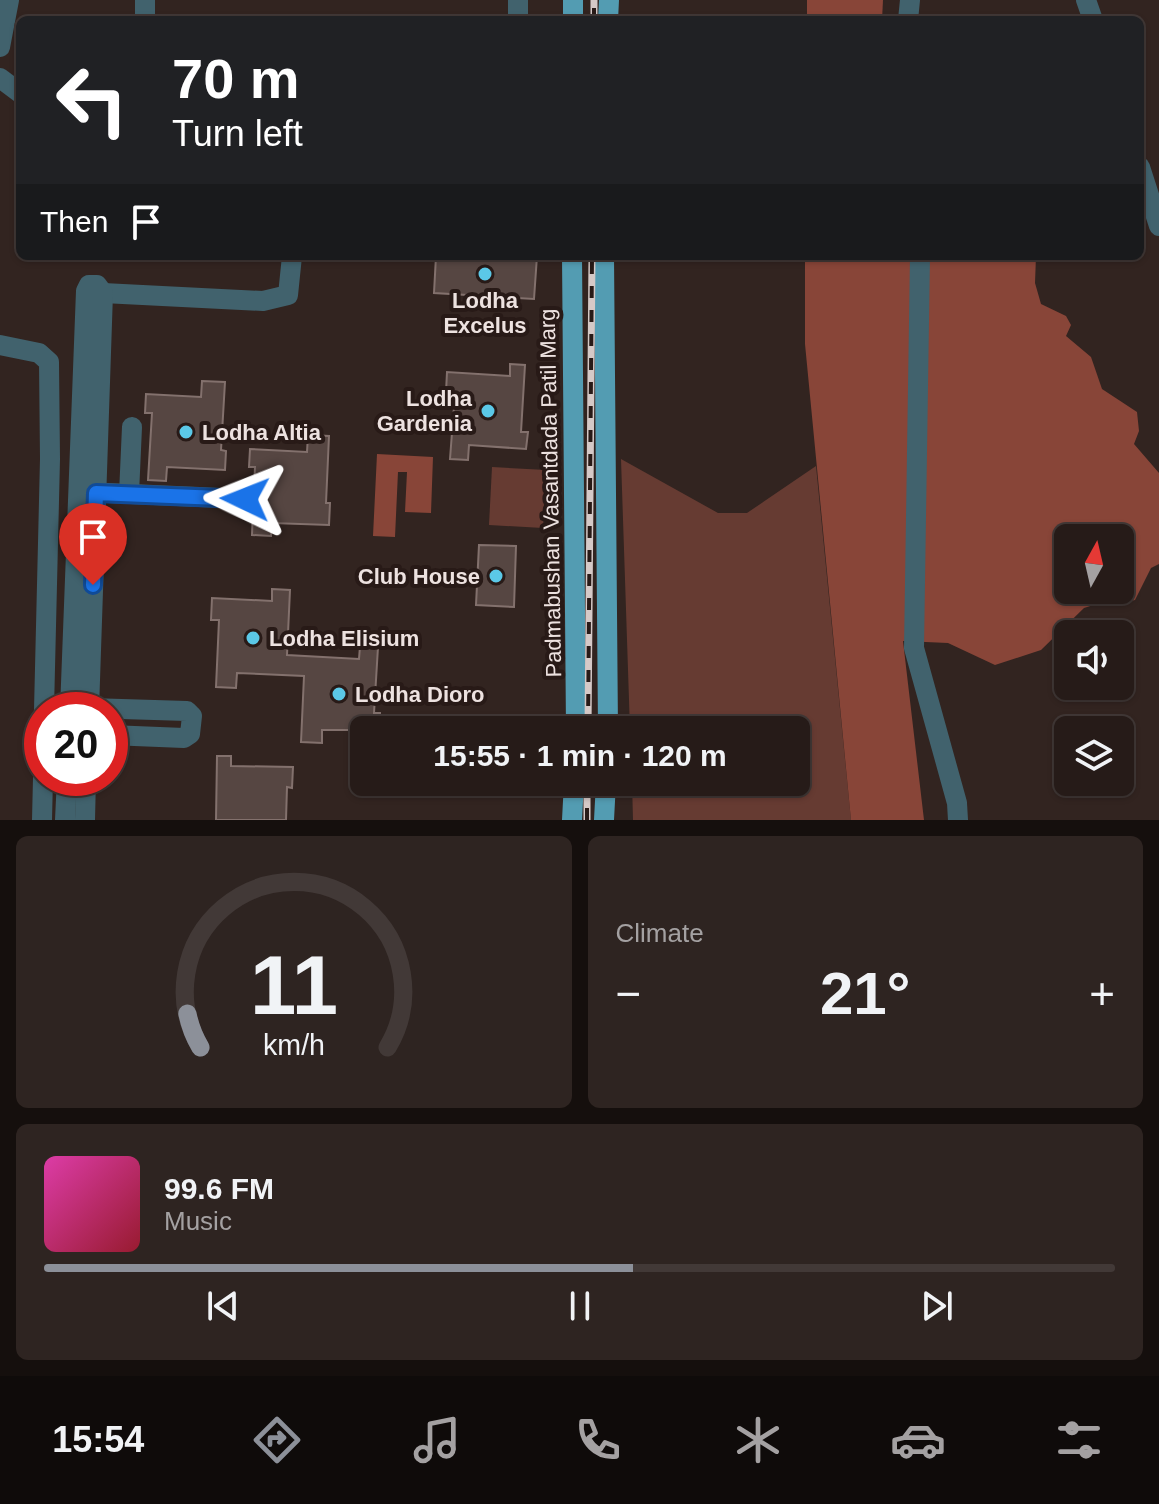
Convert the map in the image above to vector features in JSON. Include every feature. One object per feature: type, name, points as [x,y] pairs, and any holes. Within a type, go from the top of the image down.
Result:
[{"type":"main road","name":"Padmabushan Vasantdada Patil Marg","points":[[572,260],[576,716]]},
{"type":"main road","points":[[604,260],[608,716]]},
{"type":"main road","points":[[572,820],[573,796]]},
{"type":"main road","points":[[604,820],[605,796]]},
{"type":"lane","points":[[0,47],[9,0]]},
{"type":"lane","points":[[1144,179],[1159,226]]},
{"type":"lane","points":[[82,692],[87,492],[86,291],[89,285],[97,285],[103,293],[263,301],[288,295],[292,260]]},
{"type":"lane","points":[[920,260],[914,648],[957,803],[958,820]]},
{"type":"lane","points":[[0,345],[39,353],[49,362],[44,692]]},
{"type":"lane","points":[[129,494],[132,427]]},
{"type":"lane","points":[[87,492],[245,499]]},
{"type":"lane","points":[[128,710],[187,711],[192,716],[190,734],[184,738],[128,736]]},
{"type":"lane","points":[[42,820],[43,796]]},
{"type":"lane","points":[[65,820],[66,796]]},
{"type":"lane","points":[[85,820],[86,796]]},
{"type":"shaded area","points":[[807,0],[883,0],[882,16],[807,16]]},
{"type":"shaded area","points":[[805,260],[1036,260],[1035,283],[1041,304],[1066,316],[1071,325],[1066,336],[1091,357],[1102,389],[1137,412],[1139,431],[1134,444],[1159,473],[1159,564],[1151,568],[1135,600],[1134,524],[1054,524],[1054,604],[1097,604],[1084,608],[1072,620],[1054,620],[1054,637],[1041,650],[995,665],[948,643],[903,641],[924,820],[851,820],[805,344]]},
{"type":"shaded area","points":[[377,454],[433,457],[431,513],[405,512],[407,472],[398,472],[395,537],[373,536]]},
{"type":"shaded area","points":[[621,459],[718,513],[747,513],[816,466],[851,820],[633,820],[632,796],[810,796],[810,716],[630,716]]},
{"type":"shaded area","points":[[492,467],[546,470],[543,528],[489,525]]},
{"type":"building","name":"Lodha Excelus","points":[[436,260],[537,260],[534,299],[434,293]]},
{"type":"building","name":"Lodha Gardenia","points":[[510,364],[525,365],[521,432],[528,432],[526,449],[469,445],[468,460],[450,459],[455,393],[446,392],[447,372],[510,376]]},
{"type":"building","name":"Lodha Altia","points":[[202,381],[225,382],[221,450],[226,451],[225,470],[167,467],[166,481],[148,480],[152,413],[145,413],[146,394],[201,397]]},
{"type":"building","points":[[308,435],[329,436],[326,503],[330,503],[329,525],[272,523],[271,536],[252,535],[253,508],[258,499],[254,490],[255,467],[249,467],[250,449],[307,452]]},
{"type":"building","name":"Club House","points":[[479,545],[516,546],[514,607],[476,605]]},
{"type":"building","points":[[272,589],[290,590],[287,655],[359,659],[360,646],[378,647],[374,713],[380,713],[380,716],[350,716],[350,730],[322,730],[322,743],[301,742],[304,676],[237,673],[236,688],[216,687],[219,620],[211,620],[212,598],[272,601]]},
{"type":"building","points":[[217,756],[231,756],[231,766],[293,767],[292,788],[287,787],[286,820],[216,820]]},
{"type":"railway","points":[[594,0],[594,16]]},
{"type":"railway","points":[[588,716],[592,260]]},
{"type":"railway","points":[[587,796],[587,820]]},
{"type":"place","name":"Lodha Excelus","points":[[485,274]]},
{"type":"place","name":"Lodha Gardenia","points":[[488,411]]},
{"type":"place","name":"Lodha Altia","points":[[186,432]]},
{"type":"place","name":"Club House","points":[[496,576]]},
{"type":"place","name":"Lodha Elisium","points":[[253,638]]},
{"type":"place","name":"Lodha Dioro","points":[[339,694]]},
{"type":"route","points":[[93,585],[96,493],[245,499]]}]
